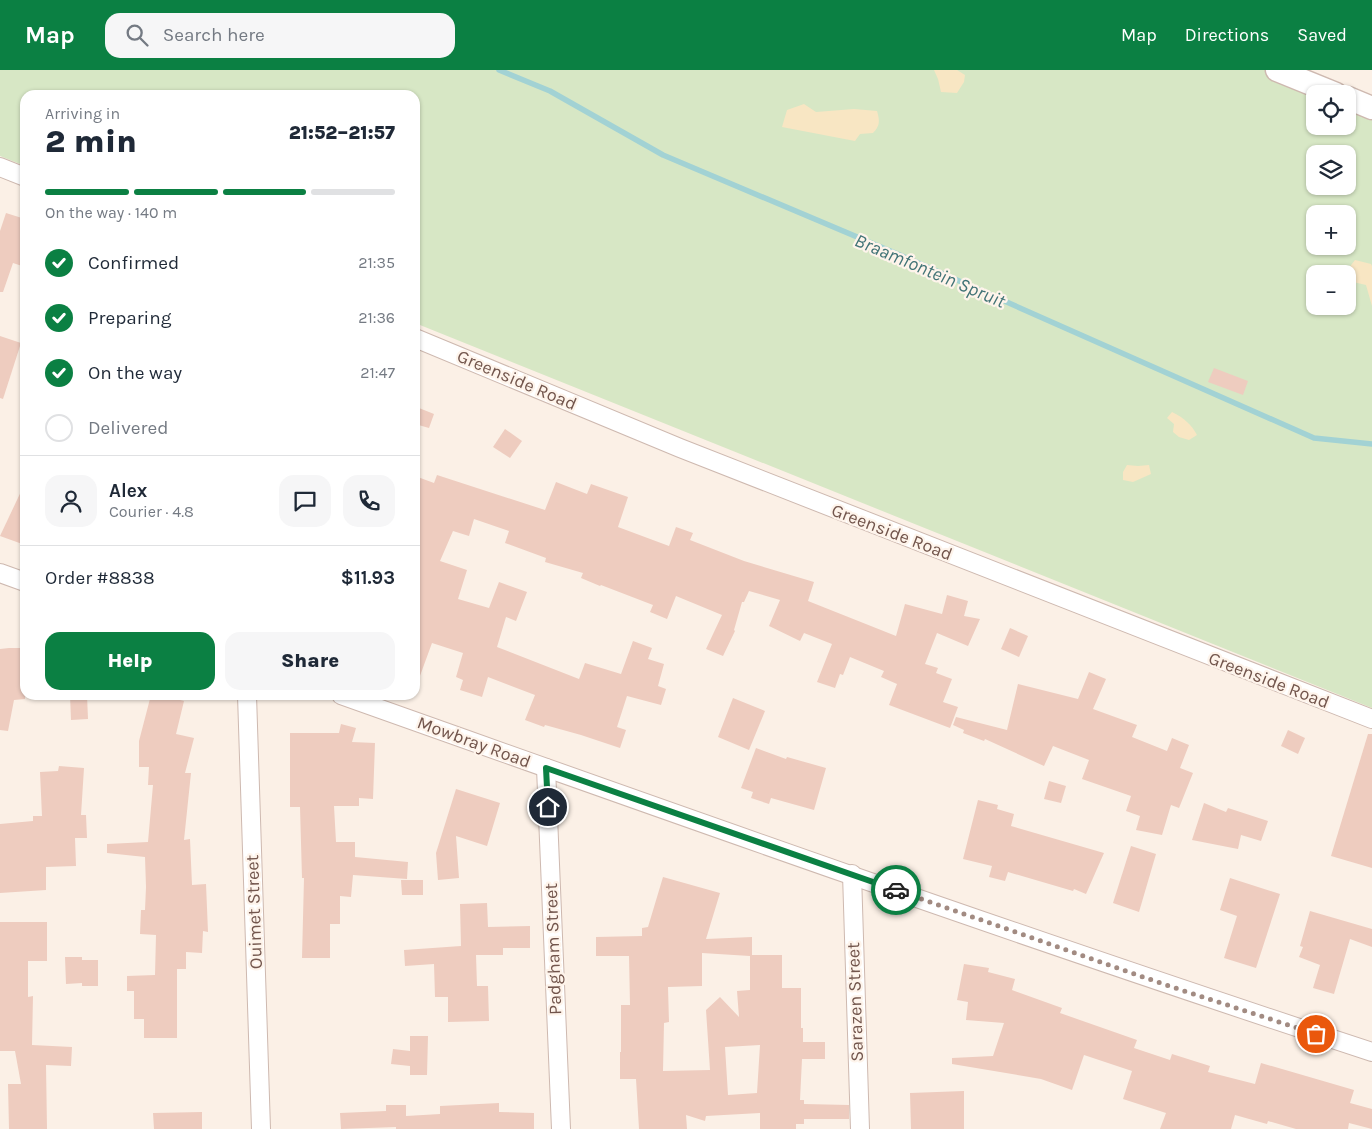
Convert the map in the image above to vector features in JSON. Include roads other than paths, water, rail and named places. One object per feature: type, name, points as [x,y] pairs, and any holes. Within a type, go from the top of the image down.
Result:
[{"type":"street","points":[[1280,71],[1314,85]]},
{"type":"street","points":[[1356,101],[1372,108]]},
{"type":"street","points":[[0,166],[20,175]]},
{"type":"street","name":"Greenside Road","points":[[420,340],[680,448],[1372,719]]},
{"type":"street","points":[[0,573],[20,580]]},
{"type":"street","name":"Ouimet Street","points":[[246,700],[261,1129]]},
{"type":"street","name":"Mowbray Road","points":[[355,700],[1166,985],[1372,1052]]},
{"type":"street","name":"Padgham Street","points":[[546,768],[561,1129]]},
{"type":"street","name":"Sarazen Street","points":[[852,874],[860,1129]]},
{"type":"waterway","name":"Braamfontein Spruit","points":[[499,70],[550,91],[663,155],[914,261],[1314,438],[1372,444]]}]
